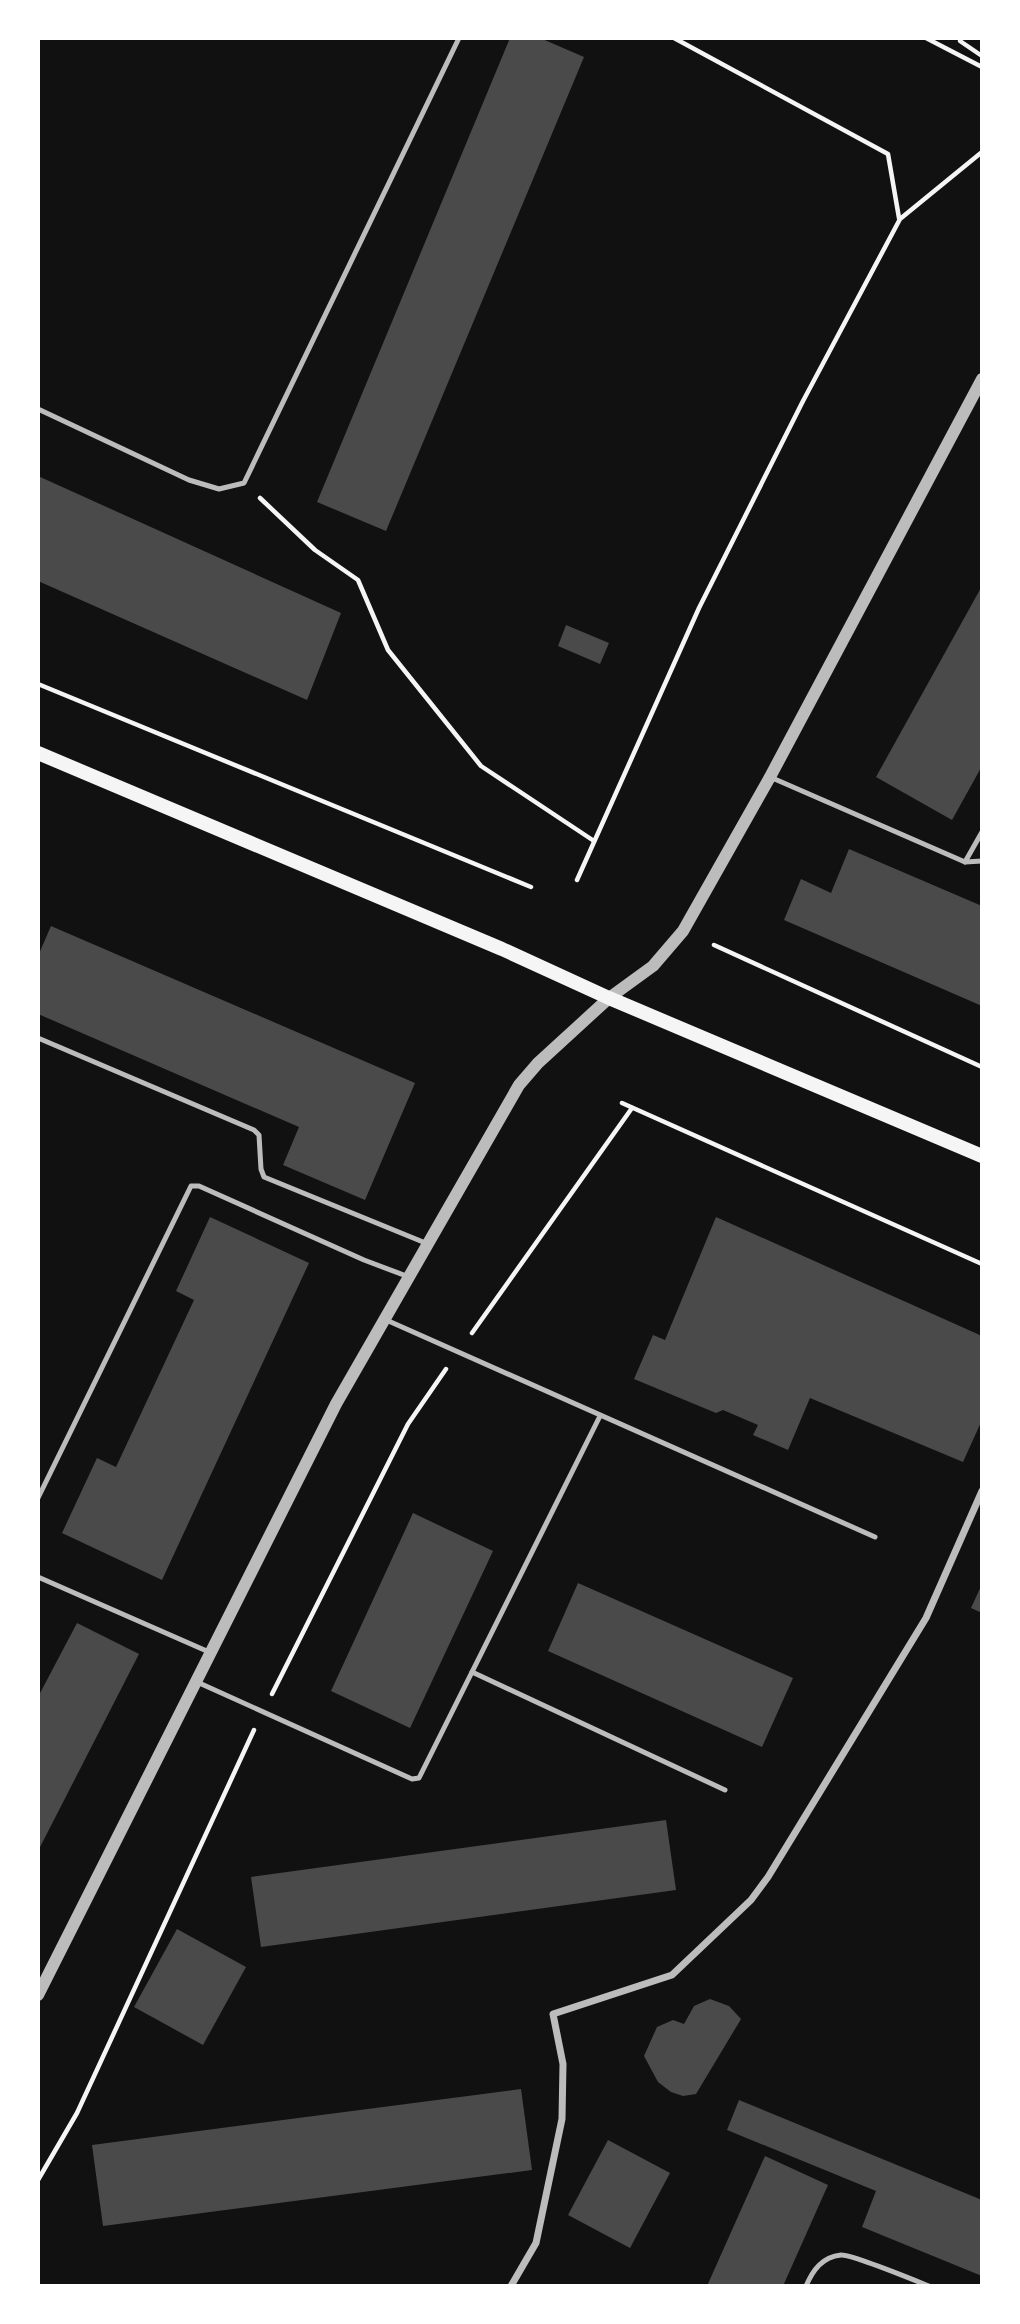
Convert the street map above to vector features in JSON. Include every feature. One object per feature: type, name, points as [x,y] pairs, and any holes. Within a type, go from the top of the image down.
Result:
[{"type":"main road","points":[[38,753],[489,943],[609,998],[982,1156]]},
{"type":"street","points":[[38,1995],[336,1404],[519,1085],[538,1063],[609,998],[653,966],[683,931],[770,777],[982,379]]},
{"type":"street","points":[[511,2286],[536,2243],[562,2119],[563,2064],[553,2014],[672,1975],[751,1900],[768,1877],[926,1618],[982,1491]]},
{"type":"lane","points":[[38,409],[189,480],[219,489],[244,483],[459,38]]},
{"type":"lane","points":[[770,777],[965,862],[982,861]]},
{"type":"lane","points":[[965,862],[982,831]]},
{"type":"lane","points":[[38,1038],[254,1130],[259,1135],[264,1177],[428,1244]]},
{"type":"lane","points":[[38,1498],[191,1186],[199,1186],[409,1277]]},
{"type":"lane","points":[[384,1319],[875,1537]]},
{"type":"lane","points":[[197,1682],[415,1779],[422,1775],[600,1416]]},
{"type":"lane","points":[[38,1577],[212,1653]]},
{"type":"lane","points":[[472,1672],[725,1790]]},
{"type":"lane","points":[[806,2286],[822,2261],[843,2255],[929,2286]]},
{"type":"path","points":[[674,38],[888,154],[900,219]]},
{"type":"path","points":[[926,38],[982,67]]},
{"type":"path","points":[[961,38],[960,41],[982,56]]},
{"type":"path","points":[[577,880],[699,608],[803,401],[900,219],[982,152]]},
{"type":"path","points":[[244,483],[315,550],[358,580],[388,650],[481,766],[594,841]]},
{"type":"path","points":[[38,684],[531,887]]},
{"type":"path","points":[[714,945],[982,1067]]},
{"type":"path","points":[[622,1103],[982,1264]]},
{"type":"path","points":[[38,2180],[77,2113],[263,1711],[408,1424],[632,1108]]},
{"type":"building","points":[[510,38],[540,38],[584,57],[386,531],[317,502]]},
{"type":"building","points":[[38,476],[341,613],[307,700],[38,581]]},
{"type":"building","points":[[982,586],[982,766],[952,820],[876,777]]},
{"type":"building","points":[[566,625],[609,643],[600,664],[558,646]]},
{"type":"building","points":[[849,849],[982,906],[982,1006],[784,920],[801,879],[831,893]]},
{"type":"building","points":[[51,926],[415,1083],[365,1200],[283,1165],[299,1127],[38,1014],[38,956]]},
{"type":"building","points":[[210,1217],[309,1263],[162,1580],[62,1533],[97,1458],[116,1467],[194,1300],[176,1291]]},
{"type":"building","points":[[716,1217],[982,1336],[982,1420],[963,1462],[810,1398],[788,1450],[753,1435],[758,1425],[723,1410],[716,1413],[634,1379],[653,1335],[665,1340]]},
{"type":"building","points":[[413,1513],[493,1551],[410,1728],[331,1691]]},
{"type":"building","points":[[578,1583],[793,1678],[762,1747],[548,1651]]},
{"type":"building","points":[[982,1584],[982,1613],[971,1608]]},
{"type":"building","points":[[77,1623],[139,1654],[38,1851],[38,1697]]},
{"type":"building","points":[[666,1820],[676,1890],[261,1947],[251,1877]]},
{"type":"building","points":[[177,1929],[246,1967],[203,2045],[134,2007]]},
{"type":"building","points":[[710,1999],[729,2006],[741,2019],[696,2094],[683,2096],[671,2092],[658,2082],[644,2056],[657,2027],[673,2020],[684,2024],[694,2006]]},
{"type":"building","points":[[521,2089],[532,2170],[103,2226],[92,2145]]},
{"type":"building","points":[[739,2100],[982,2200],[982,2276],[862,2227],[876,2191],[727,2130]]},
{"type":"building","points":[[608,2140],[670,2173],[630,2248],[568,2215]]},
{"type":"building","points":[[765,2156],[828,2185],[783,2286],[707,2286]]}]
